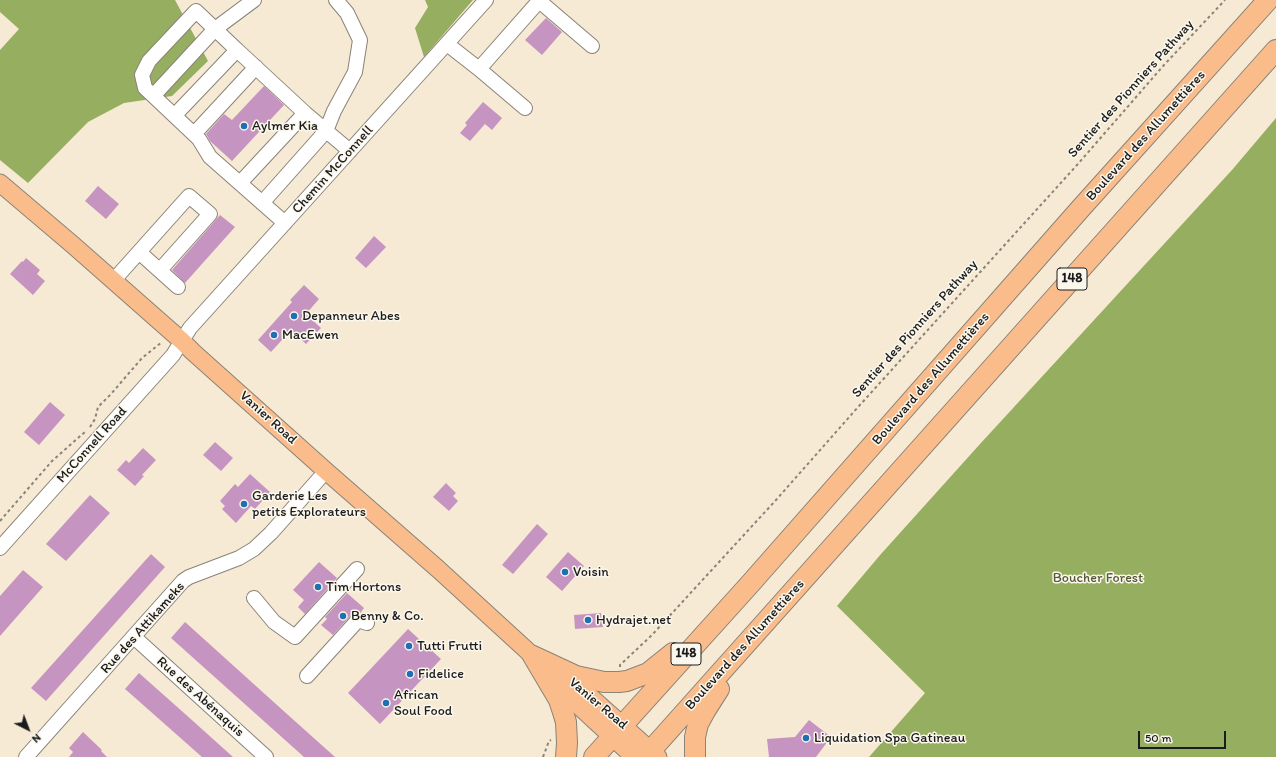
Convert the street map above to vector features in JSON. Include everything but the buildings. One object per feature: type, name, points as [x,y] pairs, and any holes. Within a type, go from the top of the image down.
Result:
[{"type":"highway","name":"Boulevard des Allumettières","points":[[594,757],[750,584],[1076,214],[1268,0]]},
{"type":"highway","name":"Boulevard des Allumettières","points":[[647,755],[1276,50]]},
{"type":"highway","points":[[533,656],[576,676],[593,680],[618,682],[638,678],[659,666],[750,584]]},
{"type":"highway","points":[[695,757],[695,737],[698,724],[705,711],[774,612]]},
{"type":"highway","points":[[533,656],[559,700],[563,712],[566,722],[566,757]]},
{"type":"main road","name":"Vanier Road","points":[[0,183],[182,341],[438,570],[533,656],[565,693],[647,755]]},
{"type":"street","points":[[154,96],[214,30],[254,0]]},
{"type":"street","points":[[262,202],[326,130],[334,111],[355,72],[360,40],[347,13],[336,0]]},
{"type":"street","name":"Chemin McConnell","points":[[182,341],[190,328],[486,0]]},
{"type":"street","points":[[479,69],[539,0],[592,46]]},
{"type":"street","points":[[286,222],[210,157],[199,139],[145,88],[142,75],[149,61],[196,11],[214,30],[305,113],[350,151]]},
{"type":"street","points":[[447,44],[525,108]]},
{"type":"street","points":[[175,115],[237,50]]},
{"type":"street","points":[[194,134],[256,67]]},
{"type":"street","points":[[240,183],[305,113]]},
{"type":"street","points":[[114,281],[189,196],[210,214],[160,270]]},
{"type":"street","points":[[139,252],[178,287]]},
{"type":"street","name":"McConnell Road","points":[[0,548],[167,361],[182,341]]},
{"type":"street","name":"Rue des Attikameks","points":[[32,755],[177,587],[189,577],[240,558],[254,549],[271,533],[326,471]]},
{"type":"street","points":[[254,598],[274,622],[295,637],[358,569]]},
{"type":"street","points":[[307,676],[358,620],[367,624]]},
{"type":"street","name":"Rue des Abénaquis","points":[[134,637],[266,757]]},
{"type":"path","name":"Sentier des Pionniers Pathway","points":[[619,670],[620,665],[652,635],[776,500],[864,400],[1077,165],[1164,65],[1225,0]]},
{"type":"path","points":[[0,521],[52,461],[89,429],[95,419],[98,407],[142,358],[162,342]]},
{"type":"path","points":[[543,757],[549,741],[555,737]]},
{"type":"green space","points":[[0,0],[175,0],[208,61],[172,96],[124,103],[88,122],[28,183],[0,160],[0,50],[19,29],[0,12]]},
{"type":"green space","points":[[425,0],[473,0],[424,57],[415,28],[428,7]]},
{"type":"green space","name":"Boucher Forest","points":[[1276,118],[1276,757],[869,757],[925,693],[837,606],[881,554],[980,444],[1232,170]]},
{"type":"place","name":"Aylmer Kia","points":[[244,126]]},
{"type":"place","name":"Depanneur Abes","points":[[294,316]]},
{"type":"place","name":"MacEwen","points":[[274,335]]},
{"type":"place","name":"Garderie Les petits Explorateurs","points":[[244,504]]},
{"type":"place","name":"Voisin","points":[[565,572]]},
{"type":"place","name":"Tim Hortons","points":[[318,587]]},
{"type":"place","name":"Benny & Co.","points":[[343,616]]},
{"type":"place","name":"Hydrajet.net","points":[[588,620]]},
{"type":"place","name":"Tutti Frutti","points":[[409,646]]},
{"type":"place","name":"Fidelice","points":[[410,674]]},
{"type":"place","name":"African Soul Food","points":[[386,703]]},
{"type":"place","name":"Liquidation Spa Gatineau","points":[[806,738]]}]
